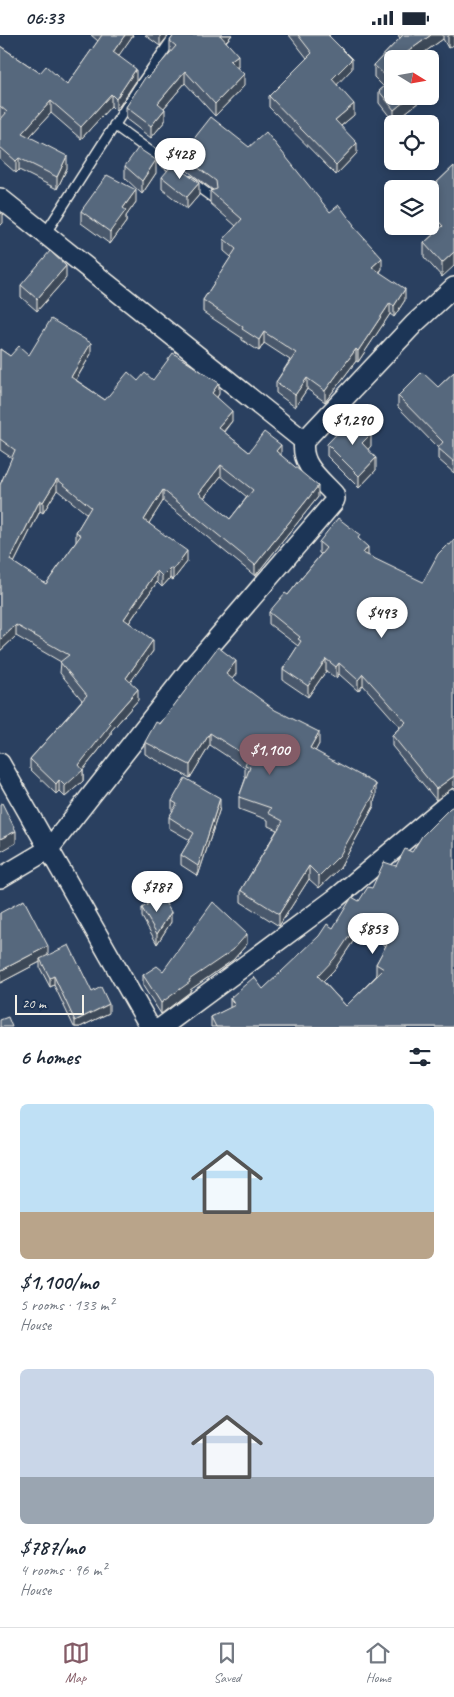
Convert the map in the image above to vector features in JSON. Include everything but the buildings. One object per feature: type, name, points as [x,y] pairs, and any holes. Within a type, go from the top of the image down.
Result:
[{"type":"street","points":[[0,198],[304,441]]},
{"type":"street","points":[[0,877],[49,849],[188,672],[333,503],[336,499],[334,495],[306,463],[302,452],[304,441],[414,324],[454,287]]},
{"type":"street","points":[[0,763],[150,1027]]},
{"type":"street","points":[[162,1027],[336,898],[454,799]]},
{"type":"lane","points":[[45,234],[114,125],[173,39]]},
{"type":"lane","points":[[114,125],[212,197]]}]
